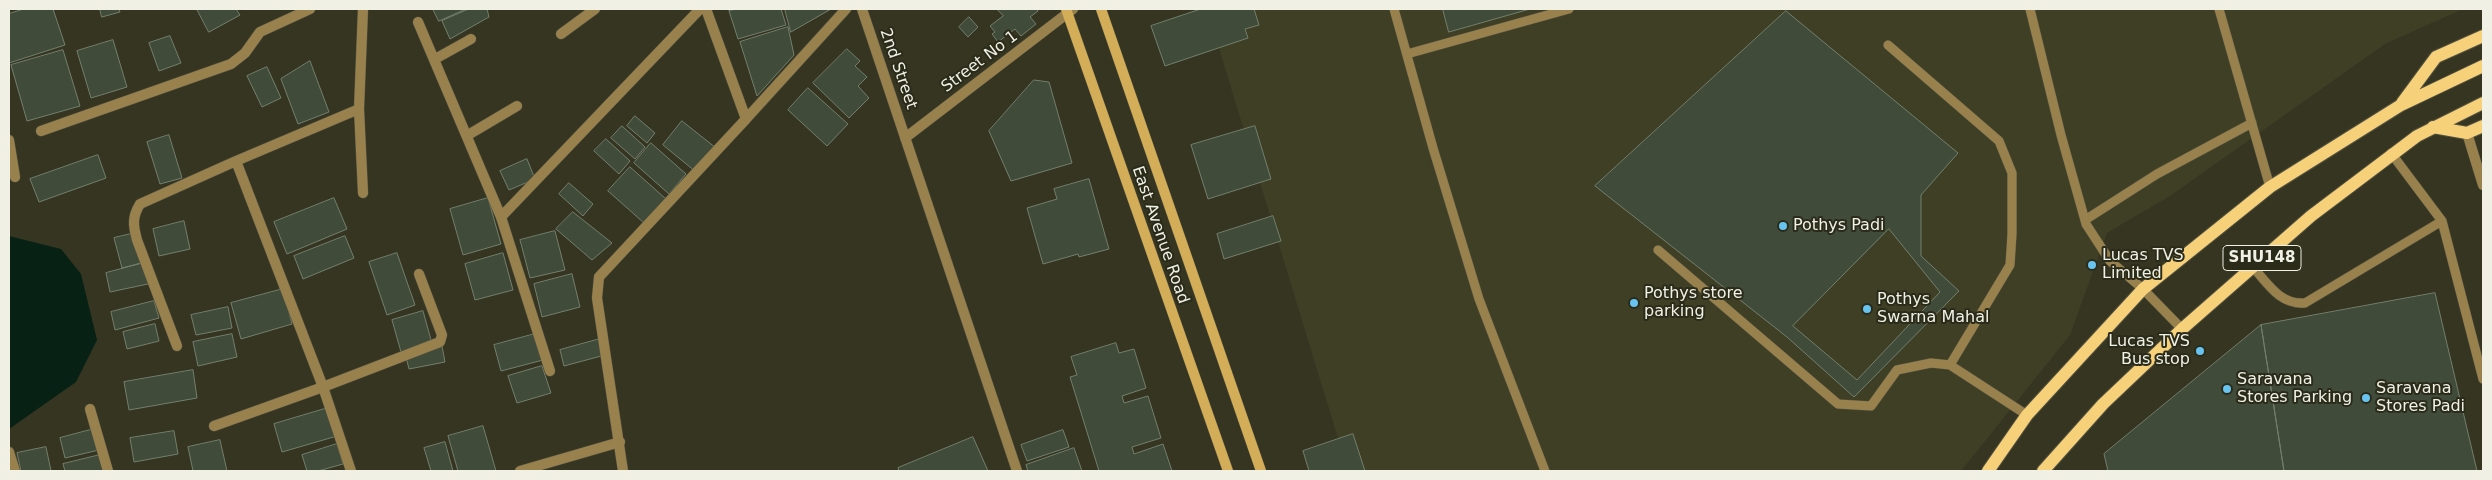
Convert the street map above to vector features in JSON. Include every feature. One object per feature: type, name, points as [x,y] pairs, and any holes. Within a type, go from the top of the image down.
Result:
[{"type":"main road","name":"East Avenue Road","points":[[1101,9],[1260,471]]},
{"type":"main road","name":"East Avenue Road","points":[[1069,10],[1228,471]]},
{"type":"main road","points":[[2401,105],[2436,57],[2483,36]]},
{"type":"main road","name":"SHU148","points":[[1988,471],[2027,415],[2143,289],[2270,187],[2401,105],[2483,66]]},
{"type":"main road","name":"SHU148","points":[[2043,471],[2103,404],[2182,329],[2311,216],[2391,153],[2433,127],[2483,103]]},
{"type":"main road","points":[[2433,127],[2467,133],[2483,126]]},
{"type":"street","points":[[41,131],[231,64],[244,53],[260,32],[310,9]]},
{"type":"street","points":[[362,193],[359,109],[363,9]]},
{"type":"street","points":[[561,34],[595,9]]},
{"type":"street","points":[[501,217],[700,9]]},
{"type":"street","points":[[706,9],[746,119]]},
{"type":"street","points":[[623,471],[597,298],[599,278],[846,9]]},
{"type":"street","name":"2nd Street","points":[[862,9],[1017,471]]},
{"type":"street","name":"Street No 1","points":[[906,138],[1069,10]]},
{"type":"street","points":[[418,22],[468,135],[501,217],[550,371]]},
{"type":"street","points":[[435,59],[470,39]]},
{"type":"street","points":[[468,135],[517,106]]},
{"type":"street","points":[[176,346],[137,240],[133,223],[134,214],[140,204],[359,109]]},
{"type":"street","points":[[2467,133],[2483,185]]},
{"type":"street","points":[[9,140],[15,177]]},
{"type":"street","points":[[236,161],[323,387],[351,471]]},
{"type":"street","points":[[214,426],[440,342],[442,335],[419,274]]},
{"type":"street","points":[[90,409],[108,471]]},
{"type":"street","points":[[520,471],[620,442]]},
{"type":"street","points":[[9,452],[15,471]]},
{"type":"lane","points":[[1394,9],[1479,299],[1545,471]]},
{"type":"lane","points":[[1407,54],[1569,9]]},
{"type":"lane","points":[[2030,9],[2060,135],[2085,220],[2110,261],[2143,289],[2182,329]]},
{"type":"lane","points":[[2219,9],[2270,187]]},
{"type":"lane","points":[[1888,45],[1999,141],[2012,173],[2010,265],[1950,365]]},
{"type":"lane","points":[[2085,220],[2157,174],[2252,123]]},
{"type":"lane","points":[[2391,153],[2442,221],[2483,379]]},
{"type":"lane","points":[[2252,266],[2282,300],[2294,304],[2305,303],[2442,221]]},
{"type":"lane","points":[[1658,250],[1838,404],[1871,406],[1897,370],[1931,364],[1950,365],[2027,415]]},
{"type":"shaded area","points":[[1207,9],[2463,9],[2385,44],[2170,196],[2107,233],[2070,335],[1961,471],[1348,471]]},
{"type":"shaded area","points":[[9,236],[61,249],[81,274],[97,340],[76,382],[9,429]]},
{"type":"building","points":[[24,9],[53,9],[65,45],[9,63],[9,14]]},
{"type":"building","points":[[100,9],[119,9],[120,12],[102,17]]},
{"type":"building","points":[[197,9],[236,9],[240,15],[209,32]]},
{"type":"building","points":[[433,9],[466,9],[439,21]]},
{"type":"building","points":[[469,9],[487,9],[489,17],[450,39],[442,21]]},
{"type":"building","points":[[737,9],[781,9],[786,25],[738,39],[729,11]]},
{"type":"building","points":[[785,9],[831,9],[791,32]]},
{"type":"building","points":[[997,9],[1037,9],[1038,11],[1030,17],[1036,24],[1021,36],[1015,29],[998,42],[992,34],[995,32],[990,26],[1003,16]]},
{"type":"building","points":[[1201,9],[1254,9],[1259,25],[1245,29],[1248,38],[1165,66],[1151,26]]},
{"type":"building","points":[[1443,9],[1530,9],[1449,32]]},
{"type":"building","name":"Pothys Padi","points":[[1786,11],[1958,153],[1921,195],[1921,256],[1959,291],[1854,397],[1787,337],[1595,186]]},
{"type":"building","points":[[969,17],[978,27],[968,37],[959,27]]},
{"type":"building","points":[[788,27],[794,55],[757,96],[740,42]]},
{"type":"building","points":[[170,36],[181,63],[159,71],[149,43]]},
{"type":"building","points":[[113,40],[127,87],[91,98],[77,51]]},
{"type":"building","points":[[847,49],[860,61],[855,66],[867,77],[858,86],[869,98],[849,118],[813,83]]},
{"type":"building","points":[[63,50],[80,106],[27,121],[11,65]]},
{"type":"building","points":[[310,61],[329,112],[298,124],[281,79]]},
{"type":"building","points":[[267,67],[281,98],[262,107],[247,76]]},
{"type":"building","points":[[1034,80],[1049,82],[1072,163],[1011,181],[989,131]]},
{"type":"building","points":[[808,88],[848,124],[827,146],[788,110]]},
{"type":"building","points":[[635,116],[655,133],[647,143],[627,126]]},
{"type":"building","points":[[682,121],[716,148],[696,172],[663,145]]},
{"type":"building","points":[[622,126],[645,147],[635,159],[611,138]]},
{"type":"building","points":[[1255,126],[1271,179],[1208,199],[1191,145]]},
{"type":"building","points":[[169,135],[182,178],[160,184],[147,142]]},
{"type":"building","points":[[606,139],[630,161],[619,174],[594,151]]},
{"type":"building","points":[[651,143],[686,174],[669,194],[634,163]]},
{"type":"building","points":[[98,155],[106,178],[39,202],[30,179]]},
{"type":"building","points":[[527,159],[535,179],[509,190],[500,171]]},
{"type":"building","points":[[630,167],[666,199],[644,223],[608,191]]},
{"type":"building","points":[[1089,179],[1109,249],[1079,257],[1078,254],[1043,264],[1027,208],[1057,199],[1054,189]]},
{"type":"building","points":[[569,183],[593,204],[583,216],[559,194]]},
{"type":"building","points":[[334,198],[347,229],[287,254],[274,222]]},
{"type":"building","points":[[488,198],[501,244],[463,255],[450,209]]},
{"type":"building","points":[[573,212],[612,243],[592,260],[556,229]]},
{"type":"building","points":[[1273,216],[1281,241],[1224,259],[1217,234]]},
{"type":"building","points":[[184,221],[190,249],[159,256],[153,229]]},
{"type":"building","name":"Pothys Swarna Mahal","points":[[1889,229],[1940,292],[1857,380],[1793,326]]},
{"type":"building","points":[[555,231],[565,270],[530,278],[520,240]]},
{"type":"building","points":[[135,233],[141,263],[122,268],[114,238]]},
{"type":"building","points":[[345,236],[354,258],[303,279],[294,256]]},
{"type":"building","points":[[397,253],[415,305],[387,315],[369,262]]},
{"type":"building","points":[[503,253],[513,290],[475,300],[465,264]]},
{"type":"building","points":[[144,263],[148,284],[110,292],[106,273]]},
{"type":"building","points":[[572,274],[580,307],[542,317],[534,284]]},
{"type":"building","points":[[283,289],[292,324],[241,339],[231,303]]},
{"type":"building","name":"Saravana Stores Padi","points":[[2435,293],[2477,471],[2284,471],[2261,325]]},
{"type":"building","points":[[154,301],[159,318],[115,330],[111,312]]},
{"type":"building","points":[[228,307],[232,328],[196,335],[191,315]]},
{"type":"building","points":[[423,311],[431,340],[401,352],[392,320]]},
{"type":"building","points":[[155,324],[159,341],[127,349],[123,332]]},
{"type":"building","name":"Saravana Stores Parking","points":[[2261,325],[2284,471],[2108,471],[2104,454]]},
{"type":"building","points":[[232,334],[237,357],[198,366],[193,342]]},
{"type":"building","points":[[535,334],[543,360],[501,371],[494,345]]},
{"type":"building","points":[[600,339],[605,355],[564,366],[560,350]]},
{"type":"building","points":[[1116,343],[1119,353],[1134,349],[1146,388],[1122,396],[1124,403],[1148,396],[1161,438],[1132,447],[1134,454],[1163,444],[1172,471],[1099,471],[1070,377],[1077,375],[1071,357]]},
{"type":"building","points":[[442,346],[445,362],[409,369],[406,357]]},
{"type":"building","points":[[542,366],[551,393],[517,403],[508,376]]},
{"type":"building","points":[[193,370],[197,398],[129,410],[124,382]]},
{"type":"building","points":[[328,408],[337,436],[282,452],[274,424]]},
{"type":"building","points":[[483,426],[496,471],[458,471],[448,436]]},
{"type":"building","points":[[94,429],[99,450],[65,458],[60,438]]},
{"type":"building","points":[[1063,430],[1069,447],[1027,461],[1021,445]]},
{"type":"building","points":[[174,431],[178,454],[134,462],[130,438]]},
{"type":"building","points":[[1353,434],[1365,471],[1309,471],[1303,451]]},
{"type":"building","points":[[973,437],[988,471],[899,471],[898,468]]},
{"type":"building","points":[[220,440],[227,471],[193,471],[188,447]]},
{"type":"building","points":[[445,442],[453,471],[431,471],[424,448]]},
{"type":"building","points":[[337,444],[343,464],[318,471],[307,471],[302,455]]},
{"type":"building","points":[[46,447],[51,471],[21,471],[17,453]]},
{"type":"building","points":[[1074,448],[1082,471],[1028,471],[1026,465]]},
{"type":"building","points":[[100,455],[103,471],[65,471],[63,464]]},
{"type":"place","name":"Pothys Padi","points":[[1783,226]]},
{"type":"place","name":"Lucas TVS Limited","points":[[2092,265]]},
{"type":"place","name":"Pothys store parking","points":[[1634,303]]},
{"type":"place","name":"Pothys Swarna Mahal","points":[[1867,309]]},
{"type":"place","name":"Lucas TVS Bus stop","points":[[2200,351]]},
{"type":"place","name":"Saravana Stores Parking","points":[[2227,389]]},
{"type":"place","name":"Saravana Stores Padi","points":[[2366,398]]}]
